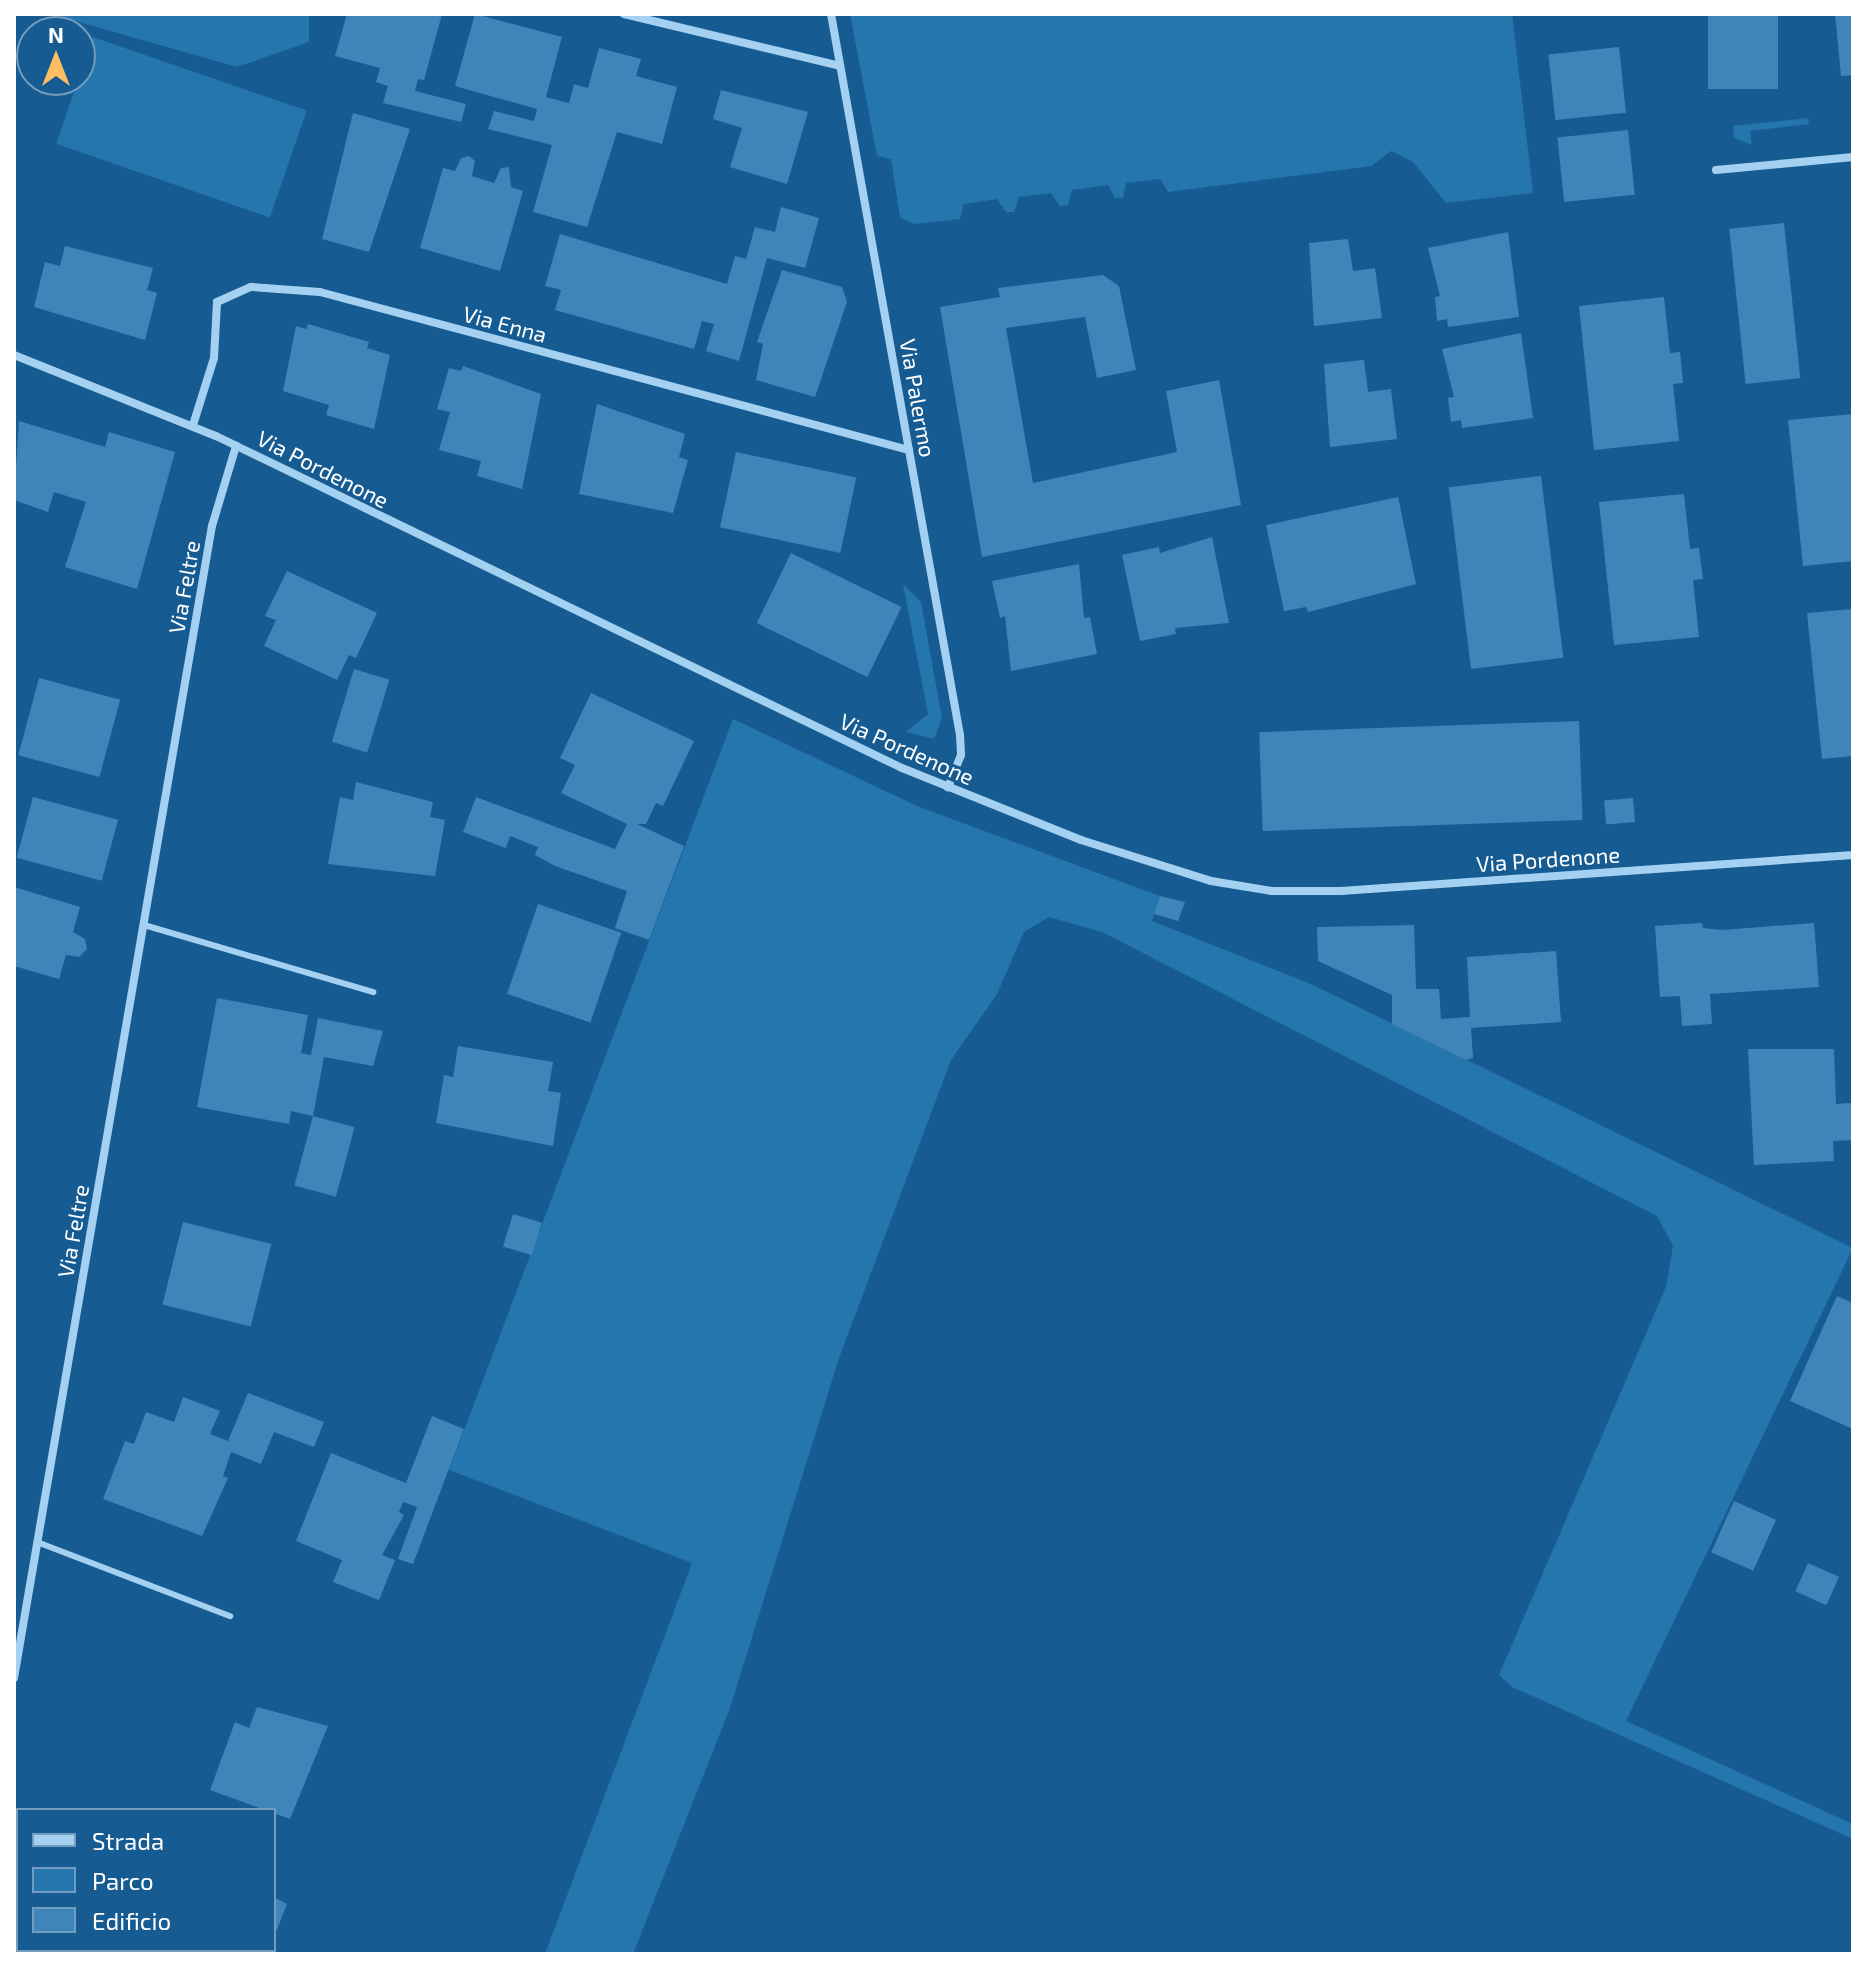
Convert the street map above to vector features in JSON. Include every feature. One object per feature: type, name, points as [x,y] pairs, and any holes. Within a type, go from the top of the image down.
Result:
[{"type":"street","points":[[624,14],[840,66]]},
{"type":"street","name":"Via Palermo","points":[[831,14],[961,739],[948,787]]},
{"type":"street","points":[[1716,170],[1853,157]]},
{"type":"street","name":"Via Enna","points":[[193,425],[214,358],[217,302],[251,287],[320,292],[891,450],[909,450]]},
{"type":"street","name":"Via Pordenone","points":[[14,355],[193,425],[583,618],[948,787],[1126,856],[1211,881],[1272,891],[1853,855]]},
{"type":"street","name":"Via Feltre","points":[[14,1678],[214,518],[236,446]]},
{"type":"lane","points":[[144,925],[373,992]]},
{"type":"lane","points":[[37,1542],[230,1616]]},
{"type":"green space","points":[[51,14],[309,14],[309,42],[237,67],[96,27],[96,16]]},
{"type":"green space","points":[[850,14],[1512,14],[1533,193],[1446,203],[1413,162],[1391,151],[1371,166],[1168,192],[1160,179],[1126,183],[1123,198],[1115,198],[1108,185],[1072,190],[1068,205],[1060,206],[1051,193],[1019,197],[1014,212],[1006,212],[997,199],[964,204],[960,219],[914,224],[900,217],[891,159],[877,156]]},
{"type":"green space","points":[[96,38],[307,111],[270,217],[56,144],[73,96],[96,96]]},
{"type":"green space","points":[[1808,118],[1809,124],[1750,131],[1752,145],[1734,138],[1733,126]]},
{"type":"green space","points":[[903,584],[921,602],[942,718],[934,739],[906,732],[928,714]]},
{"type":"green space","points":[[733,719],[917,806],[1160,896],[1152,921],[1311,984],[1853,1248],[1626,1721],[1853,1824],[1853,1839],[1512,1687],[1499,1675],[1666,1287],[1673,1246],[1657,1216],[1102,932],[1049,917],[1024,932],[997,994],[951,1060],[839,1358],[730,1708],[633,1954],[545,1954],[692,1563],[449,1470]]},
{"type":"building","points":[[347,14],[442,14],[424,80],[418,79],[415,91],[466,104],[461,122],[383,103],[388,86],[376,82],[380,68],[335,56]]},
{"type":"building","points":[[475,14],[562,37],[546,97],[569,103],[574,84],[588,88],[599,48],[641,59],[636,76],[677,87],[662,144],[617,132],[587,227],[533,212],[552,145],[488,129],[494,111],[534,121],[537,109],[455,86]]},
{"type":"building","points":[[1708,14],[1778,14],[1778,89],[1708,89]]},
{"type":"building","points":[[1835,14],[1853,14],[1853,75],[1841,76]]},
{"type":"building","points":[[1619,47],[1626,113],[1555,120],[1548,54]]},
{"type":"building","points":[[721,90],[808,112],[787,184],[730,167],[742,128],[713,119]]},
{"type":"building","points":[[353,113],[410,129],[369,252],[322,239]]},
{"type":"building","points":[[1628,130],[1635,195],[1564,202],[1557,137]]},
{"type":"building","points":[[469,156],[475,161],[472,176],[494,183],[501,168],[509,167],[511,187],[523,191],[500,271],[420,248],[443,168],[455,171],[461,158]]},
{"type":"building","points":[[781,207],[819,218],[805,268],[767,258],[739,361],[706,351],[714,324],[702,321],[694,349],[555,310],[561,290],[545,286],[560,234],[727,284],[735,256],[746,259],[755,227],[775,232]]},
{"type":"building","points":[[1784,223],[1800,378],[1746,384],[1729,229]]},
{"type":"building","points":[[1508,232],[1519,317],[1448,327],[1447,319],[1437,321],[1435,297],[1440,296],[1428,248]]},
{"type":"building","points":[[1348,239],[1353,271],[1375,268],[1382,318],[1314,326],[1309,243]]},
{"type":"building","points":[[65,246],[153,268],[147,290],[157,293],[145,340],[34,307],[45,262],[60,266]]},
{"type":"building","points":[[782,270],[842,287],[847,302],[815,397],[756,380],[763,344],[757,342]]},
{"type":"building","points":[[1103,275],[1119,286],[1136,370],[1097,378],[1085,317],[1006,328],[1033,483],[1177,452],[1166,391],[1219,380],[1241,505],[982,557],[940,307],[1000,297],[998,288]]},
{"type":"building","points":[[1664,297],[1670,353],[1680,352],[1683,383],[1673,384],[1679,441],[1594,450],[1579,306]]},
{"type":"building","points":[[308,324],[369,342],[367,348],[390,355],[374,429],[326,415],[329,405],[283,391],[296,326],[306,329]]},
{"type":"building","points":[[1521,333],[1533,418],[1462,428],[1461,420],[1451,422],[1448,398],[1454,397],[1442,349]]},
{"type":"building","points":[[1364,360],[1368,392],[1391,389],[1397,439],[1330,447],[1324,364]]},
{"type":"building","points":[[463,366],[541,394],[522,489],[477,476],[481,461],[439,450],[450,412],[437,409],[449,368],[461,371]]},
{"type":"building","points":[[597,404],[685,434],[679,457],[688,460],[673,513],[579,494]]},
{"type":"building","points":[[1853,414],[1853,561],[1803,566],[1788,420]]},
{"type":"building","points":[[19,421],[105,447],[109,432],[175,452],[137,589],[65,567],[86,502],[54,492],[48,512],[14,500]]},
{"type":"building","points":[[736,452],[856,478],[840,553],[720,527]]},
{"type":"building","points":[[1541,476],[1563,658],[1471,669],[1449,487]]},
{"type":"building","points":[[1684,494],[1690,549],[1699,548],[1703,579],[1693,580],[1699,637],[1614,645],[1599,502]]},
{"type":"building","points":[[1398,497],[1416,584],[1308,612],[1306,607],[1284,611],[1266,525]]},
{"type":"building","points":[[1212,537],[1229,623],[1175,628],[1176,634],[1140,641],[1122,555],[1159,547],[1160,553]]},
{"type":"building","points":[[791,553],[902,607],[867,677],[757,623]]},
{"type":"building","points":[[1079,564],[1084,618],[1090,617],[1097,654],[1011,671],[1005,616],[1000,618],[992,581]]},
{"type":"building","points":[[287,571],[377,613],[356,658],[349,655],[337,680],[264,646],[276,620],[265,616]]},
{"type":"building","points":[[1853,609],[1853,756],[1822,759],[1807,613]]},
{"type":"building","points":[[354,669],[389,680],[367,752],[332,742]]},
{"type":"building","points":[[39,678],[120,700],[99,777],[18,755]]},
{"type":"building","points":[[591,693],[694,741],[663,806],[656,803],[646,824],[637,824],[684,846],[649,940],[615,928],[627,891],[555,866],[535,855],[538,847],[510,836],[506,848],[463,832],[476,797],[615,849],[627,824],[561,793],[575,765],[560,758]]},
{"type":"building","points":[[1579,721],[1582,820],[1263,831],[1259,732]]},
{"type":"building","points":[[356,782],[433,802],[430,817],[445,820],[435,876],[328,864],[340,797],[353,800]]},
{"type":"building","points":[[33,797],[118,820],[102,881],[17,858]]},
{"type":"building","points":[[1633,798],[1635,822],[1606,824],[1604,801]]},
{"type":"building","points":[[14,887],[80,907],[73,932],[85,939],[87,949],[79,957],[66,955],[59,979],[14,966]]},
{"type":"building","points":[[1160,896],[1185,902],[1178,921],[1154,914]]},
{"type":"building","points":[[538,904],[621,933],[590,1022],[507,994]]},
{"type":"building","points":[[1702,923],[1703,928],[1722,930],[1814,923],[1819,987],[1710,994],[1712,1024],[1682,1026],[1680,996],[1660,997],[1655,926]]},
{"type":"building","points":[[1414,925],[1416,989],[1439,989],[1441,1019],[1470,1017],[1467,957],[1556,951],[1561,1022],[1471,1028],[1473,1058],[1466,1060],[1392,1024],[1392,995],[1318,961],[1317,927]]},
{"type":"building","points":[[217,998],[308,1015],[301,1053],[311,1055],[318,1018],[383,1031],[373,1066],[324,1057],[313,1116],[291,1111],[289,1124],[197,1107]]},
{"type":"building","points":[[458,1046],[553,1062],[548,1091],[561,1093],[553,1146],[436,1123],[444,1075],[453,1077]]},
{"type":"building","points":[[1748,1049],[1834,1049],[1836,1104],[1851,1103],[1853,1140],[1833,1141],[1834,1161],[1754,1165]]},
{"type":"building","points":[[313,1116],[355,1127],[336,1197],[294,1186]]},
{"type":"building","points":[[513,1214],[542,1223],[532,1255],[503,1247]]},
{"type":"building","points":[[183,1222],[271,1244],[251,1326],[162,1304]]},
{"type":"building","points":[[1837,1296],[1853,1303],[1853,1429],[1790,1401]]},
{"type":"building","points":[[248,1393],[324,1422],[314,1447],[274,1432],[261,1464],[231,1452],[223,1476],[228,1478],[202,1536],[103,1499],[125,1441],[134,1444],[146,1412],[174,1422],[183,1397],[220,1411],[210,1434],[228,1441]]},
{"type":"building","points":[[432,1416],[464,1429],[413,1564],[398,1559],[417,1507],[403,1502],[399,1512],[404,1515],[382,1555],[395,1560],[379,1600],[333,1582],[342,1560],[296,1541],[331,1453],[406,1483]]},
{"type":"building","points":[[1734,1501],[1776,1520],[1753,1571],[1711,1552]]},
{"type":"building","points":[[1808,1563],[1839,1577],[1826,1605],[1795,1591]]},
{"type":"building","points":[[257,1707],[328,1726],[290,1819],[276,1814],[276,1808],[260,1808],[210,1790],[235,1722],[249,1728]]},
{"type":"building","points":[[276,1898],[287,1904],[276,1932]]},
{"type":"building","points":[[40,1952],[84,1952],[39,1954]]}]
